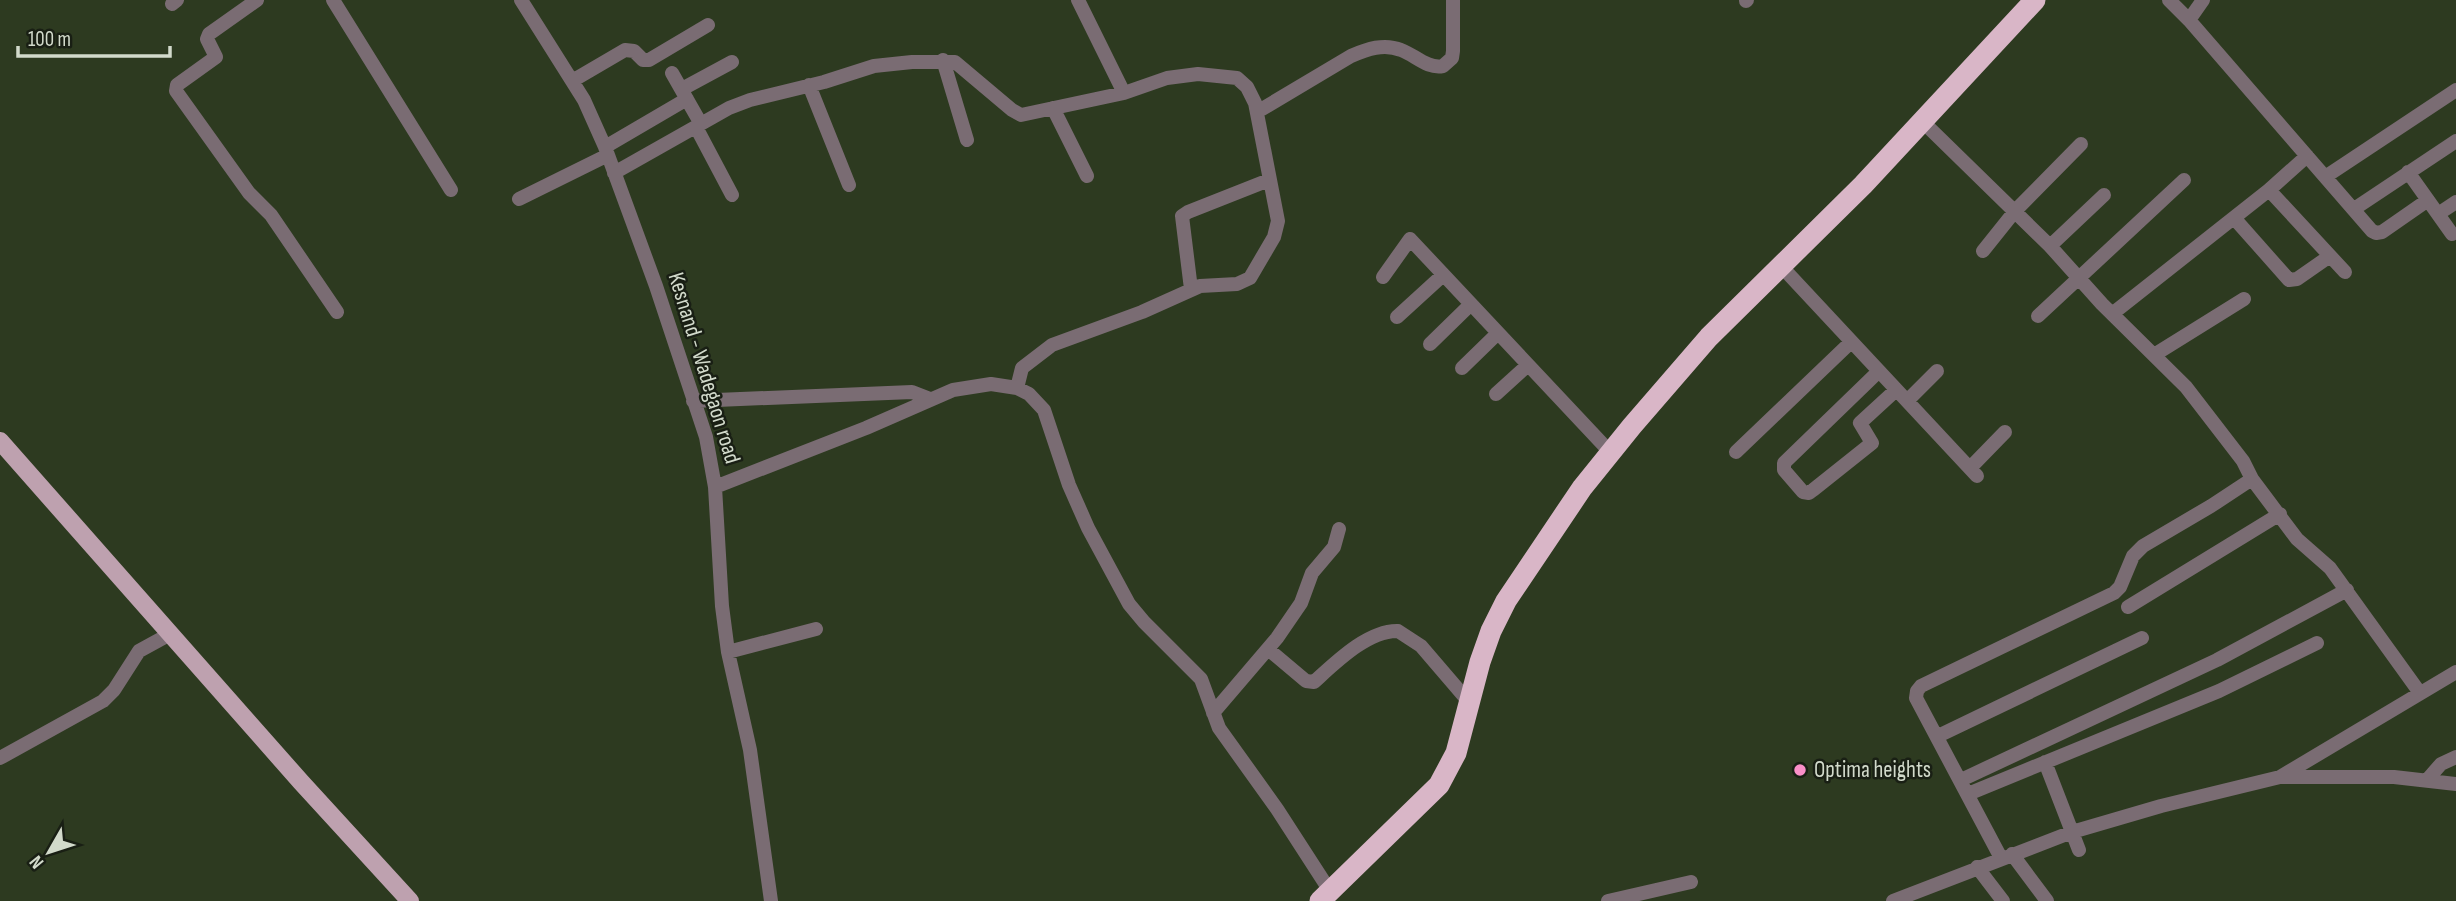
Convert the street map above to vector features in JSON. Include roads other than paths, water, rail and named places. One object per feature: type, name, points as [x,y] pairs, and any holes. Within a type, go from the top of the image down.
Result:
[{"type":"highway","points":[[1325,896],[1439,785],[1456,753],[1491,631],[1506,601],[1582,488],[1709,337],[1863,186],[1921,120],[2035,0]]},
{"type":"main road","points":[[0,441],[410,901]]},
{"type":"street","points":[[257,0],[209,34],[208,43],[216,57],[177,85],[176,91],[249,193],[271,215],[337,312]]},
{"type":"street","points":[[333,0],[452,190]]},
{"type":"street","name":"Kesnand - Wadegaon road","points":[[521,0],[584,100],[607,151],[656,286],[710,454],[728,652],[751,750],[771,901]]},
{"type":"street","points":[[1078,0],[1124,93]]},
{"type":"street","points":[[1257,112],[1351,56],[1366,50],[1394,47],[1429,65],[1443,66],[1452,58],[1453,0]]},
{"type":"street","points":[[2169,0],[2372,231],[2379,233],[2428,200]]},
{"type":"street","points":[[2189,20],[2203,0]]},
{"type":"street","points":[[572,80],[625,50],[631,50],[643,60],[649,60],[708,25]]},
{"type":"street","points":[[943,60],[967,140]]},
{"type":"street","points":[[614,173],[741,103],[874,66],[943,60],[959,64],[1017,113],[1025,115],[1124,93],[1178,75],[1237,78],[1247,87],[1257,112],[1277,228],[1254,273],[1244,282],[1207,284],[1191,289],[1161,304],[1044,349],[1022,368],[1017,388]]},
{"type":"street","points":[[519,199],[607,151],[732,62]]},
{"type":"street","points":[[672,73],[685,94],[732,195]]},
{"type":"street","points":[[809,85],[849,185]]},
{"type":"street","points":[[2325,177],[2456,90]]},
{"type":"street","points":[[1053,108],[1087,176]]},
{"type":"street","points":[[1921,120],[2050,246],[2112,314],[2186,387],[2297,538],[2325,563],[2347,590],[2420,693]]},
{"type":"street","points":[[2354,209],[2456,141]]},
{"type":"street","points":[[1983,251],[2015,211],[2081,144]]},
{"type":"street","points":[[2112,314],[2269,190],[2307,156]]},
{"type":"street","points":[[2408,172],[2452,234]]},
{"type":"street","points":[[1191,289],[1182,216],[1269,180]]},
{"type":"street","points":[[2038,316],[2184,180]]},
{"type":"street","points":[[2269,190],[2345,272]]},
{"type":"street","points":[[2050,246],[2104,195]]},
{"type":"street","points":[[2438,214],[2456,202]]},
{"type":"street","points":[[2234,218],[2289,280],[2297,279],[2330,256]]},
{"type":"street","points":[[1383,277],[1409,239],[1611,453]]},
{"type":"street","points":[[1782,267],[1973,472],[2005,432]]},
{"type":"street","points":[[1397,317],[1443,275]]},
{"type":"street","points":[[2154,355],[2244,299]]},
{"type":"street","points":[[1430,344],[1471,304]]},
{"type":"street","points":[[1462,368],[1498,333]]},
{"type":"street","points":[[1736,452],[1851,342]]},
{"type":"street","points":[[1496,394],[1528,365]]},
{"type":"street","points":[[1879,371],[1784,463],[1784,470],[1803,492],[1809,493],[1872,443],[1860,423],[1896,390]]},
{"type":"street","points":[[1907,401],[1937,372]]},
{"type":"street","points":[[715,487],[968,386],[991,384],[1017,388],[1037,401],[1044,410],[1069,485],[1088,528],[1129,604],[1201,679],[1219,728],[1276,809],[1325,896]]},
{"type":"street","points":[[694,401],[912,392],[930,399]]},
{"type":"street","points":[[2047,901],[2006,856],[1916,698],[1918,688],[2114,593],[2120,587],[2137,551],[2252,479]]},
{"type":"street","points":[[2128,607],[2280,514]]},
{"type":"street","points":[[1213,713],[1268,649],[1301,603],[1312,573],[1332,551],[1339,528]]},
{"type":"street","points":[[1965,787],[2217,660],[2347,590]]},
{"type":"street","points":[[728,652],[816,629]]},
{"type":"street","points":[[1268,649],[1306,681],[1314,682],[1351,650],[1379,634],[1398,631],[1421,646],[1469,702]]},
{"type":"street","points":[[0,758],[103,701],[114,690],[139,651],[170,634]]},
{"type":"street","points":[[1938,736],[2143,638]]},
{"type":"street","points":[[1965,787],[2045,762],[2219,691],[2317,643]]},
{"type":"street","points":[[2280,777],[2456,672]]},
{"type":"street","points":[[2427,780],[2441,764],[2456,757]]},
{"type":"street","points":[[2045,762],[2079,850]]},
{"type":"street","points":[[1893,901],[2072,832],[2161,806],[2280,777],[2394,777],[2456,785]]},
{"type":"street","points":[[1977,867],[2003,901]]},
{"type":"street","points":[[1608,901],[1691,882]]},
{"type":"place","name":"Optima heights","points":[[1800,770]]}]
